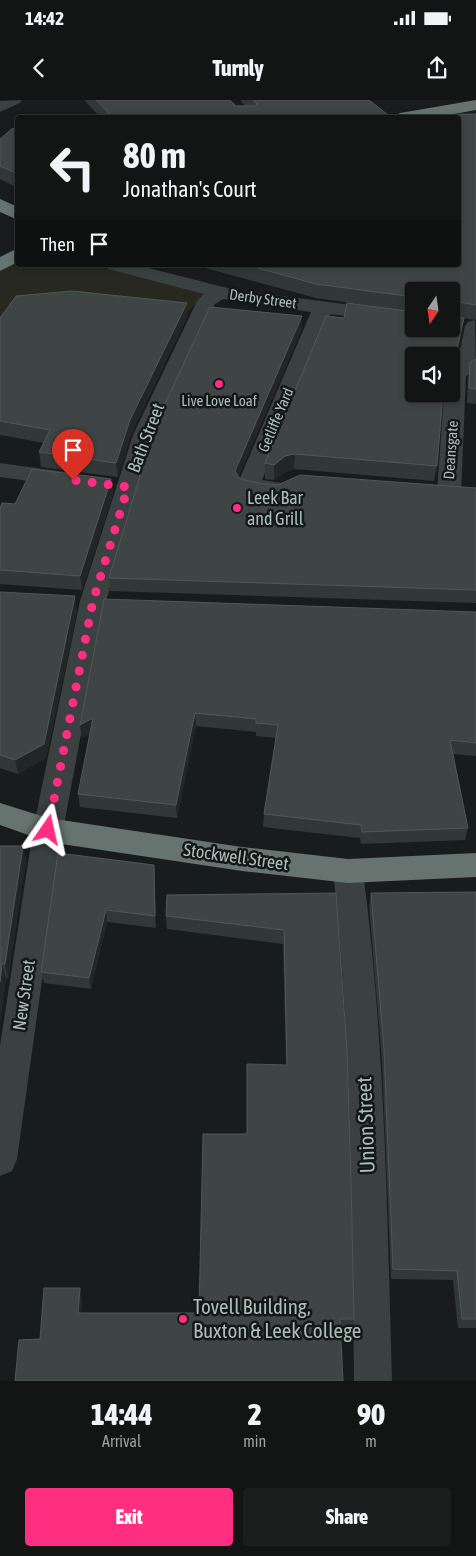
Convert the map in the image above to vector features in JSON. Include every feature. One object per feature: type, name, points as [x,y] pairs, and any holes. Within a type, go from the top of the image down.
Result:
[{"type":"highway","points":[[414,115],[468,103]]},
{"type":"highway","points":[[0,204],[15,213]]},
{"type":"highway","points":[[0,265],[15,256]]},
{"type":"highway","name":"Stockwell Street","points":[[0,814],[48,830],[242,859],[348,871],[476,865]]},
{"type":"street","points":[[0,107],[14,100]]},
{"type":"street","name":"Derby Street","points":[[147,268],[234,296],[405,318]]},
{"type":"street","name":"Bath Street","points":[[48,830],[93,601],[108,485],[144,436],[207,301],[220,292]]},
{"type":"street","name":"Getliffe Yard","points":[[294,478],[279,490],[248,485],[323,307]]},
{"type":"street","name":"Deansgate","points":[[448,492],[456,374],[467,369],[470,326]]},
{"type":"street","points":[[0,470],[108,485]]},
{"type":"street","name":"New Street","points":[[0,1159],[48,830]]},
{"type":"street","name":"Union Street","points":[[348,871],[355,925],[367,1113],[373,1381]]},
{"type":"shaded area","points":[[15,261],[15,267],[100,267],[206,293],[185,315],[0,329],[0,271]]},
{"type":"building","points":[[96,100],[230,100],[236,106],[255,106],[257,104],[253,100],[369,100],[388,115],[110,115]]},
{"type":"building","points":[[476,114],[476,305],[460,302],[460,282],[405,282],[405,296],[316,284],[254,267],[461,267],[461,115],[416,115]]},
{"type":"building","points":[[13,128],[15,129],[15,173],[0,166],[0,139]]},
{"type":"building","points":[[72,291],[187,303],[130,420],[116,463],[39,452],[50,430],[0,421],[0,318],[16,296]]},
{"type":"building","points":[[347,303],[405,311],[405,338],[459,338],[457,347],[405,347],[405,402],[442,402],[437,466],[295,454],[285,456],[274,465],[265,463],[326,316],[344,318]]},
{"type":"building","points":[[210,307],[302,316],[235,471],[240,479],[278,485],[300,475],[476,488],[476,590],[109,578],[156,423]]},
{"type":"building","points":[[460,317],[464,318],[460,336]]},
{"type":"building","points":[[476,359],[476,389],[469,388],[470,362]]},
{"type":"building","points":[[32,469],[111,479],[80,576],[0,570],[0,508],[2,503],[15,504]]},
{"type":"building","points":[[0,592],[75,596],[44,744],[15,760],[0,755]]},
{"type":"building","points":[[104,599],[476,612],[476,743],[450,740],[468,828],[362,832],[361,825],[264,814],[278,725],[256,723],[256,719],[195,713],[176,805],[78,794],[93,718],[80,725]]},
{"type":"building","points":[[0,846],[23,846],[5,964],[2,964],[0,982]]},
{"type":"building","points":[[58,853],[154,865],[155,916],[106,910],[89,978],[41,972]]},
{"type":"building","points":[[476,892],[476,1319],[462,1319],[457,1271],[393,1269],[384,1050],[371,893]]},
{"type":"building","points":[[336,893],[347,1050],[354,1319],[340,1319],[343,1381],[15,1381],[19,1340],[40,1339],[44,1288],[80,1288],[78,1313],[199,1313],[203,1134],[247,1134],[247,1064],[287,1065],[284,930],[166,916],[167,895]]},
{"type":"place","name":"Live Love Loaf","points":[[219,384]]},
{"type":"place","name":"Leek Bar and Grill","points":[[237,508]]},
{"type":"place","name":"Tovell Building, Buxton & Leek College","points":[[183,1319]]},
{"type":"route","points":[[48,830],[93,601],[128,487],[73,480]]}]
